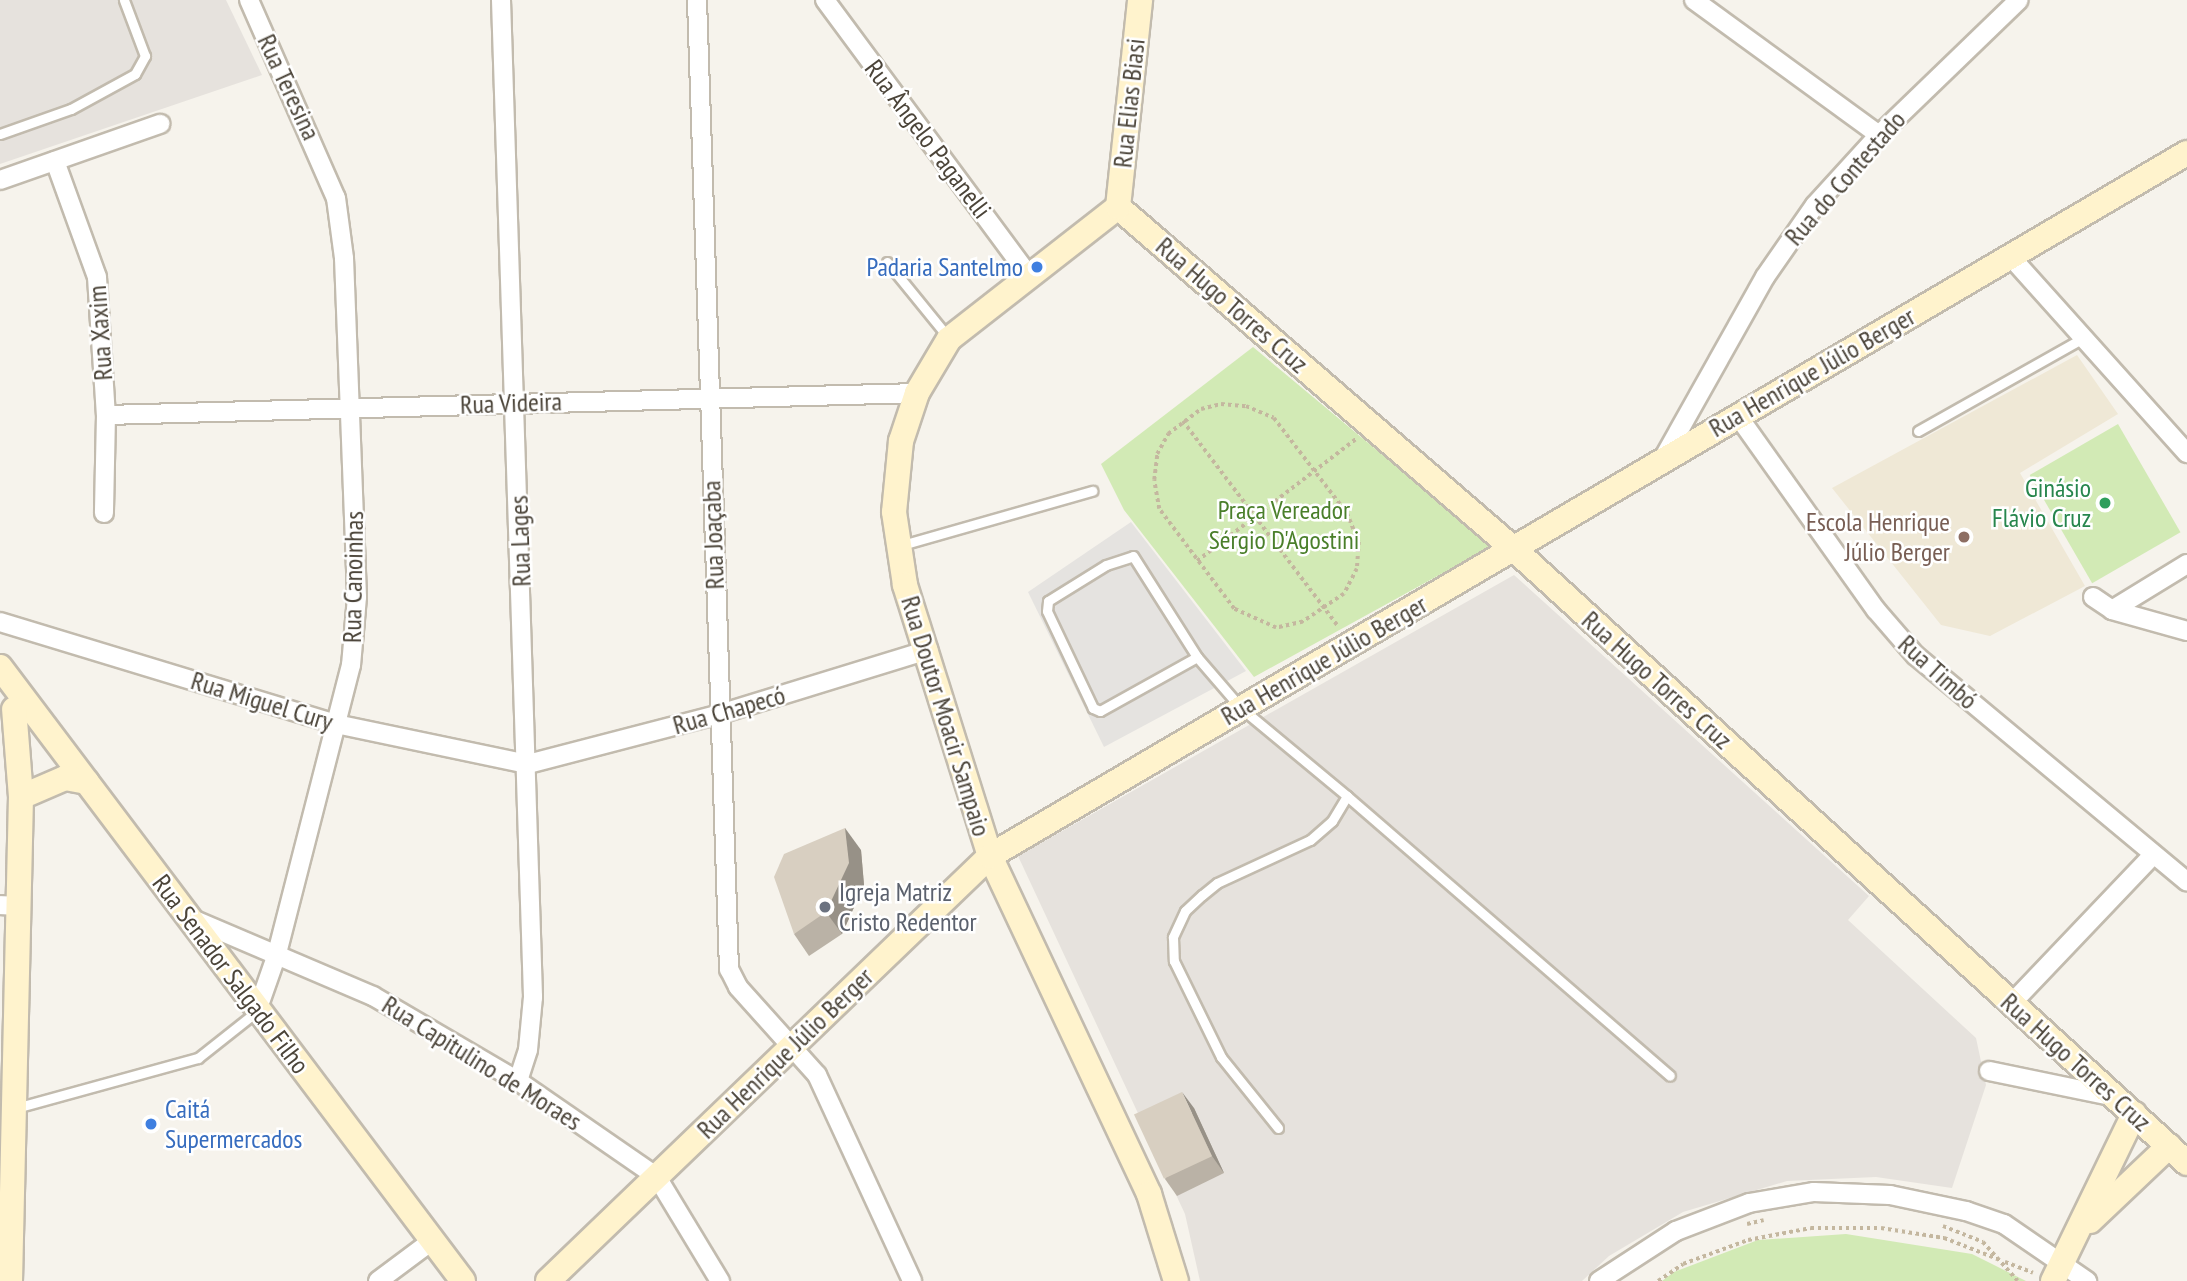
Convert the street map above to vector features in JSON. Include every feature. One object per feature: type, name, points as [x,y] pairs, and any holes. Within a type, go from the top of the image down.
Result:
[{"type":"street","name":"Rua Teresina","points":[[249,0],[328,174]]},
{"type":"street","name":"Rua Lages","points":[[501,0],[528,764],[532,1027],[518,1081]]},
{"type":"street","name":"Rua Joaçaba","points":[[697,0],[708,397],[729,969],[738,987],[794,1045],[824,1086],[912,1281]]},
{"type":"street","name":"Rua Ângelo Paganelli","points":[[825,0],[1031,278]]},
{"type":"street","name":"Rua Elias Biasi","points":[[1118,207],[1140,0]]},
{"type":"street","name":"Rua do Contestado","points":[[1664,457],[1786,243],[1879,135],[2019,0]]},
{"type":"street","points":[[1704,2],[1879,135]]},
{"type":"street","points":[[0,180],[160,124]]},
{"type":"street","name":"Rua Henrique Júlio Berger","points":[[548,1281],[990,856],[1241,708],[1516,551],[1664,457],[2187,153]]},
{"type":"street","name":"Rua Xaxim","points":[[55,161],[97,277],[106,415],[104,513]]},
{"type":"street","name":"Rua Canoinhas","points":[[257,1011],[276,954],[336,724],[356,622],[352,408],[344,258],[328,174]]},
{"type":"street","name":"Rua Doutor Moacir Sampaio","points":[[1118,207],[1031,278],[949,339],[917,393],[901,441],[895,476],[897,546],[990,856],[1149,1194],[1176,1281]]},
{"type":"street","name":"Rua Hugo Torres Cruz","points":[[1118,207],[1516,551],[2182,1157]]},
{"type":"street","points":[[2010,256],[2187,453]]},
{"type":"street","name":"Rua Videira","points":[[106,415],[917,393]]},
{"type":"street","name":"Rua Timbó","points":[[1738,416],[1876,610],[1908,648],[2187,882]]},
{"type":"street","points":[[2112,610],[2187,564]]},
{"type":"street","points":[[2093,597],[2112,610],[2187,631]]},
{"type":"street","name":"Rua Miguel Cury","points":[[0,622],[336,724],[528,764]]},
{"type":"street","name":"Rua Chapecó","points":[[528,764],[720,714],[928,650]]},
{"type":"street","name":"Rua Senador Salgado Filho","points":[[0,667],[13,701],[87,782],[463,1281]]},
{"type":"street","points":[[6,1274],[13,1108],[8,906],[21,797],[13,701]]},
{"type":"street","points":[[21,797],[65,778],[87,782]]},
{"type":"street","points":[[2012,1003],[2153,855]]},
{"type":"street","name":"Rua Capitulino de Moraes","points":[[187,917],[373,996],[518,1081],[657,1177],[720,1281]]},
{"type":"street","points":[[1989,1071],[2115,1097]]},
{"type":"street","points":[[2056,1273],[2080,1231],[2134,1114]]},
{"type":"street","points":[[2080,1231],[2182,1157]]},
{"type":"street","points":[[1599,1281],[1676,1231],[1749,1203],[1814,1192],[1890,1195],[1966,1211],[2004,1224],[2056,1273],[2087,1281]]},
{"type":"street","points":[[378,1281],[433,1240]]},
{"type":"lane","points":[[0,134],[71,109],[135,74],[145,56],[124,0]]},
{"type":"lane","points":[[887,262],[949,339]]},
{"type":"lane","points":[[1918,431],[2085,337]]},
{"type":"lane","points":[[897,546],[1092,491]]},
{"type":"lane","points":[[1197,657],[1100,711],[1093,708],[1047,611],[1048,601],[1107,565],[1133,556],[1197,657],[1241,708],[1348,796],[1670,1076]]},
{"type":"lane","points":[[1278,1128],[1221,1057],[1174,961],[1174,937],[1185,911],[1202,895],[1217,883],[1310,839],[1332,821],[1348,796]]},
{"type":"lane","points":[[13,1108],[198,1058],[257,1011]]},
{"type":"path","points":[[1221,404],[1246,406],[1273,418],[1315,471],[1348,513],[1359,542],[1357,569],[1344,594],[1303,622],[1276,628],[1257,623],[1234,609],[1159,509],[1154,480],[1157,454],[1183,421],[1221,404]]},
{"type":"path","points":[[1183,421],[1345,634]]},
{"type":"path","points":[[1197,561],[1372,426]]},
{"type":"path","points":[[1735,1227],[1772,1218]]},
{"type":"path","points":[[1936,1223],[1983,1242],[2018,1281]]},
{"type":"path","points":[[1658,1281],[1683,1264],[1748,1240],[1811,1228],[1881,1228],[1944,1238],[2035,1274],[2056,1273]]},
{"type":"shaded area","points":[[0,0],[226,0],[262,75],[0,164]]},
{"type":"shaded area","name":"Escola Henrique Júlio Berger","points":[[2077,355],[2118,414],[2020,473],[2085,586],[1990,636],[1941,625],[1832,488]]},
{"type":"shaded area","points":[[1131,522],[1246,671],[1104,747],[1028,592]]},
{"type":"shaded area","points":[[1514,575],[1869,896],[1848,920],[1976,1038],[1986,1085],[1952,1188],[1876,1177],[1787,1181],[1683,1212],[1609,1256],[1582,1281],[1200,1281],[1185,1214],[1018,856]]},
{"type":"green space","name":"Praça Vereador Sérgio D'Agostini","points":[[1253,347],[1492,546],[1254,677],[1124,510],[1101,464]]},
{"type":"green space","name":"Ginásio Flávio Cruz","points":[[2118,424],[2180,532],[2092,583],[2030,475]]},
{"type":"green space","points":[[1846,1234],[1972,1254],[2026,1281],[1662,1281],[1674,1272],[1758,1240]]},
{"type":"building","points":[[845,828],[849,863],[826,912],[794,934],[774,877],[784,854]]},
{"type":"building","points":[[1182,1092],[1212,1156],[1164,1179],[1134,1114]]},
{"type":"place","name":"Padaria Santelmo","points":[[1037,267]]},
{"type":"place","name":"Ginásio Flávio Cruz","points":[[2105,503]]},
{"type":"place","name":"Escola Henrique Júlio Berger","points":[[1964,537]]},
{"type":"place","name":"Igreja Matriz Cristo Redentor","points":[[825,907]]},
{"type":"place","name":"Caitá Supermercados","points":[[151,1124]]}]
